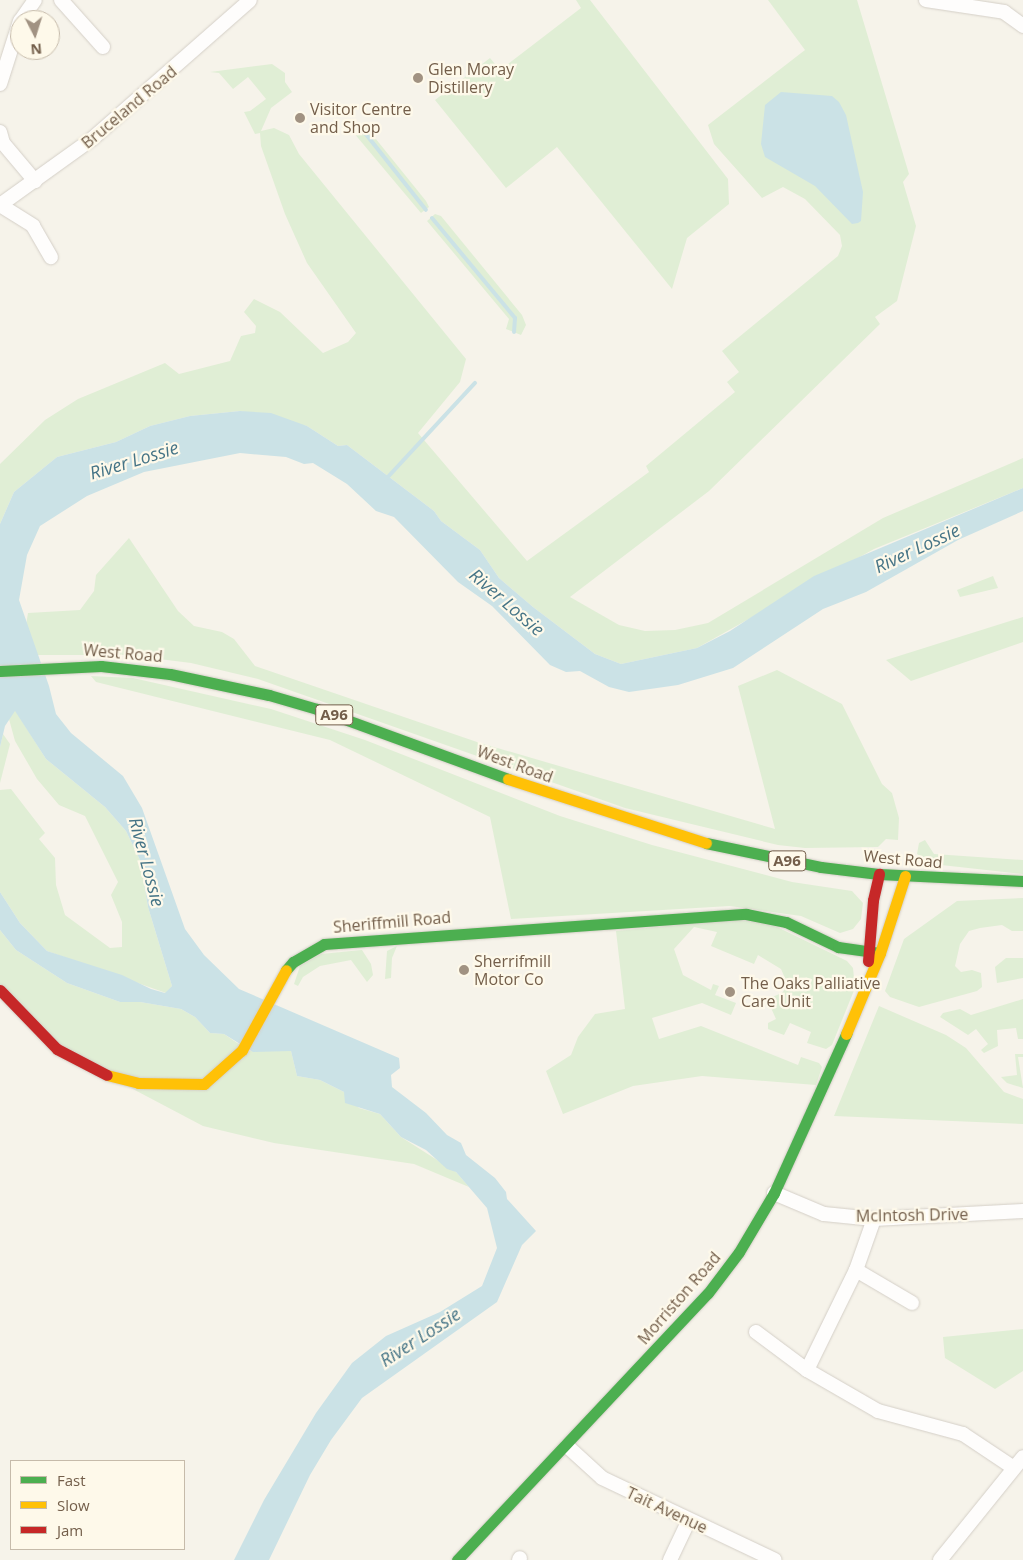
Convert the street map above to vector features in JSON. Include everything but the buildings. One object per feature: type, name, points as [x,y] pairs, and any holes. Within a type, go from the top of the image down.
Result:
[{"type":"main road","name":"West Road","points":[[0,671],[101,666],[170,674],[269,695],[643,825],[784,860],[880,874],[1023,881]]},
{"type":"main road","name":"Morriston Road","points":[[875,952],[873,900],[880,874]]},
{"type":"main road","name":"Morriston Road","points":[[457,1560],[567,1446],[708,1293],[738,1252],[774,1193],[812,1114],[866,981],[875,952],[905,876]]},
{"type":"main road","name":"Sheriffmill Road","points":[[1,993],[57,1049],[106,1075],[138,1082],[204,1084],[242,1050],[268,998],[293,962],[313,948],[331,943],[746,914],[786,922],[838,947],[875,952]]},
{"type":"street","points":[[61,0],[103,47]]},
{"type":"street","name":"Bruceland Road","points":[[51,257],[33,226],[0,205],[92,139],[250,0]]},
{"type":"street","points":[[926,0],[1004,12],[1023,26]]},
{"type":"street","points":[[1,75],[10,49]]},
{"type":"street","points":[[0,132],[3,142],[35,181]]},
{"type":"street","name":"McIntosh Drive","points":[[774,1193],[824,1214],[874,1219],[1023,1210]]},
{"type":"street","points":[[807,1370],[856,1270],[874,1219]]},
{"type":"street","points":[[856,1270],[912,1303]]},
{"type":"street","points":[[756,1332],[807,1370],[878,1411],[963,1434],[1019,1462],[940,1560]]},
{"type":"street","name":"Tait Avenue","points":[[567,1446],[602,1478],[776,1560]]},
{"type":"street","points":[[670,1560],[689,1520]]},
{"type":"green space","points":[[576,0],[590,0],[728,179],[729,204],[687,238],[672,289],[557,147],[506,188],[435,100],[490,58],[500,70],[581,8]]},
{"type":"green space","points":[[768,0],[857,0],[909,174],[903,182],[916,226],[897,301],[875,317],[880,324],[709,491],[570,597],[619,625],[645,631],[675,630],[708,623],[883,518],[1023,458],[1023,488],[874,549],[697,648],[621,664],[595,654],[533,607],[499,578],[480,550],[441,521],[434,511],[347,445],[338,446],[307,426],[240,411],[190,416],[150,426],[116,442],[57,457],[14,492],[0,524],[0,464],[45,420],[78,399],[165,363],[179,374],[230,361],[241,336],[255,333],[256,326],[244,312],[254,299],[280,312],[323,353],[348,342],[356,333],[307,263],[285,214],[261,146],[260,133],[255,134],[244,112],[250,111],[266,99],[248,77],[233,89],[219,73],[210,72],[272,64],[285,73],[285,82],[292,92],[271,108],[261,131],[274,128],[289,135],[299,154],[466,359],[460,382],[418,433],[527,561],[649,472],[646,466],[735,392],[727,382],[739,372],[722,351],[838,256],[842,246],[840,235],[805,199],[783,187],[762,198],[714,144],[708,125],[805,50]]},
{"type":"green space","points":[[360,126],[367,128],[429,207],[421,213],[353,132]]},
{"type":"green space","points":[[435,214],[441,216],[522,315],[526,325],[521,335],[506,329],[509,319],[427,221]]},
{"type":"green space","points":[[129,538],[178,611],[194,626],[222,632],[234,639],[255,666],[477,742],[775,829],[738,686],[777,670],[842,704],[882,784],[892,793],[899,818],[898,840],[886,839],[878,847],[805,848],[778,845],[625,808],[258,679],[191,663],[127,655],[37,655],[26,625],[28,613],[80,610],[94,591],[96,575]]},
{"type":"green space","points":[[993,576],[998,588],[960,597],[957,590]]},
{"type":"green space","points":[[1023,617],[1023,642],[911,681],[886,660]]},
{"type":"green space","points":[[91,676],[133,678],[271,709],[365,740],[560,816],[652,845],[792,882],[852,891],[863,903],[861,919],[853,929],[840,933],[801,916],[730,906],[511,919],[490,817],[330,740],[96,682]]},
{"type":"green space","points":[[15,710],[46,759],[105,807],[126,831],[140,860],[148,907],[172,986],[166,993],[47,951],[20,923],[0,892],[0,790],[11,789],[45,833],[39,839],[55,858],[56,885],[65,915],[110,948],[122,947],[122,922],[111,895],[118,882],[85,816],[59,805],[37,779],[15,741],[9,719]]},
{"type":"green space","points":[[3,734],[10,744],[0,783],[0,747]]},
{"type":"green space","points":[[925,840],[934,854],[1023,860],[1023,874],[932,864],[917,854],[919,843]]},
{"type":"green space","points":[[1023,898],[1023,931],[1012,931],[1002,925],[980,928],[969,931],[960,944],[955,966],[961,972],[972,970],[981,973],[982,987],[977,991],[919,1007],[890,997],[885,991],[904,939],[957,901]]},
{"type":"green space","name":"The Oaks Palliative Care Unit","points":[[739,919],[775,926],[847,961],[853,968],[855,988],[832,1045],[826,1049],[807,1043],[811,1032],[790,1023],[784,1035],[768,1029],[768,1023],[776,1019],[767,999],[782,993],[788,985],[781,969],[758,955],[754,964],[711,946],[717,932],[694,927],[674,949],[683,975],[711,990],[713,984],[719,986],[715,995],[736,1003],[731,1015],[702,1003],[652,1018],[659,1039],[701,1026],[798,1065],[801,1057],[819,1063],[822,1067],[816,1085],[702,1076],[633,1086],[563,1114],[546,1071],[571,1055],[578,1037],[595,1014],[625,1009],[616,931]]},
{"type":"green space","points":[[0,930],[16,950],[67,983],[120,1002],[140,1002],[181,1009],[195,1017],[210,1033],[224,1034],[249,1051],[291,1051],[297,1076],[320,1080],[344,1092],[359,1108],[380,1114],[401,1137],[456,1172],[469,1187],[414,1164],[274,1143],[203,1126],[57,1049],[0,990]]},
{"type":"green space","points":[[397,946],[392,958],[391,978],[385,979],[387,951]]},
{"type":"green space","points":[[362,950],[371,964],[373,975],[367,982],[351,960],[320,966],[303,977],[298,986],[294,984],[300,966],[321,954]]},
{"type":"green space","points":[[1006,958],[1023,958],[1023,978],[997,983],[995,967]]},
{"type":"green space","points":[[1023,999],[1023,1039],[1018,1039],[1016,1028],[997,1030],[998,1046],[984,1053],[981,1050],[988,1044],[976,1029],[968,1035],[940,1017],[943,1013],[960,1009],[971,1015]]},
{"type":"green space","points":[[879,1006],[946,1035],[966,1048],[1004,1092],[1023,1099],[1023,1124],[834,1116]]},
{"type":"green space","points":[[1015,1054],[1023,1054],[1023,1057],[1018,1057],[1023,1088],[1007,1083],[1001,1077],[1017,1075]]},
{"type":"green space","points":[[1023,1329],[1023,1371],[995,1389],[945,1358],[943,1337]]},
{"type":"water","points":[[781,92],[832,96],[839,102],[846,115],[863,192],[861,221],[858,223],[852,224],[815,186],[765,157],[761,144],[765,105]]},
{"type":"water","name":"River Lossie","points":[[240,411],[271,413],[307,426],[338,446],[347,445],[434,511],[441,521],[480,550],[499,578],[533,607],[595,654],[621,664],[697,648],[730,631],[814,576],[1023,488],[1023,511],[958,540],[866,592],[823,609],[733,668],[678,685],[629,692],[609,687],[580,671],[566,672],[550,665],[492,606],[458,582],[394,517],[376,511],[347,484],[313,463],[304,464],[286,457],[240,453],[144,472],[87,496],[40,526],[27,555],[19,600],[49,686],[56,714],[71,733],[123,776],[142,808],[185,929],[204,955],[239,989],[399,1058],[400,1068],[391,1075],[392,1087],[426,1113],[447,1135],[461,1143],[466,1155],[495,1178],[506,1192],[507,1199],[536,1231],[522,1245],[497,1302],[362,1398],[331,1440],[310,1475],[269,1560],[234,1560],[264,1500],[316,1413],[352,1363],[386,1336],[440,1312],[482,1286],[497,1248],[487,1208],[456,1172],[447,1169],[426,1150],[401,1137],[380,1114],[345,1103],[344,1092],[320,1080],[297,1076],[291,1051],[253,1052],[224,1034],[210,1033],[195,1017],[181,1009],[140,1002],[120,1002],[67,983],[16,950],[0,930],[0,892],[20,923],[47,951],[122,975],[151,989],[165,993],[172,986],[148,907],[140,860],[126,831],[105,807],[46,759],[15,711],[5,726],[0,747],[0,524],[14,492],[57,457],[116,442],[150,426],[190,416]]},
{"type":"waterway","points":[[365,133],[426,210]]},
{"type":"waterway","points":[[432,218],[515,318],[514,332]]},
{"type":"waterway","points":[[386,479],[475,383]]},
{"type":"traffic: fast","points":[[0,671],[101,666],[170,674],[269,695],[317,709],[508,779]]},
{"type":"traffic: fast","points":[[706,843],[821,867],[879,874],[1023,881]]},
{"type":"traffic: fast","points":[[286,970],[293,962],[324,944],[746,914],[786,922],[838,947],[880,953]]},
{"type":"traffic: fast","points":[[457,1560],[708,1293],[739,1252],[774,1193],[846,1034]]},
{"type":"traffic: slow","points":[[508,779],[706,843]]},
{"type":"traffic: slow","points":[[846,1034],[880,953],[905,876]]},
{"type":"traffic: slow","points":[[107,1075],[138,1083],[204,1084],[242,1050],[286,970]]},
{"type":"traffic: jam","points":[[868,961],[873,900],[879,874]]},
{"type":"traffic: jam","points":[[0,990],[57,1049],[107,1075]]},
{"type":"place","name":"Glen Moray Distillery","points":[[418,78]]},
{"type":"place","name":"Visitor Centre and Shop","points":[[300,118]]},
{"type":"place","name":"Sherrifmill Motor Co","points":[[464,970]]},
{"type":"place","name":"The Oaks Palliative Care Unit","points":[[730,992]]}]
